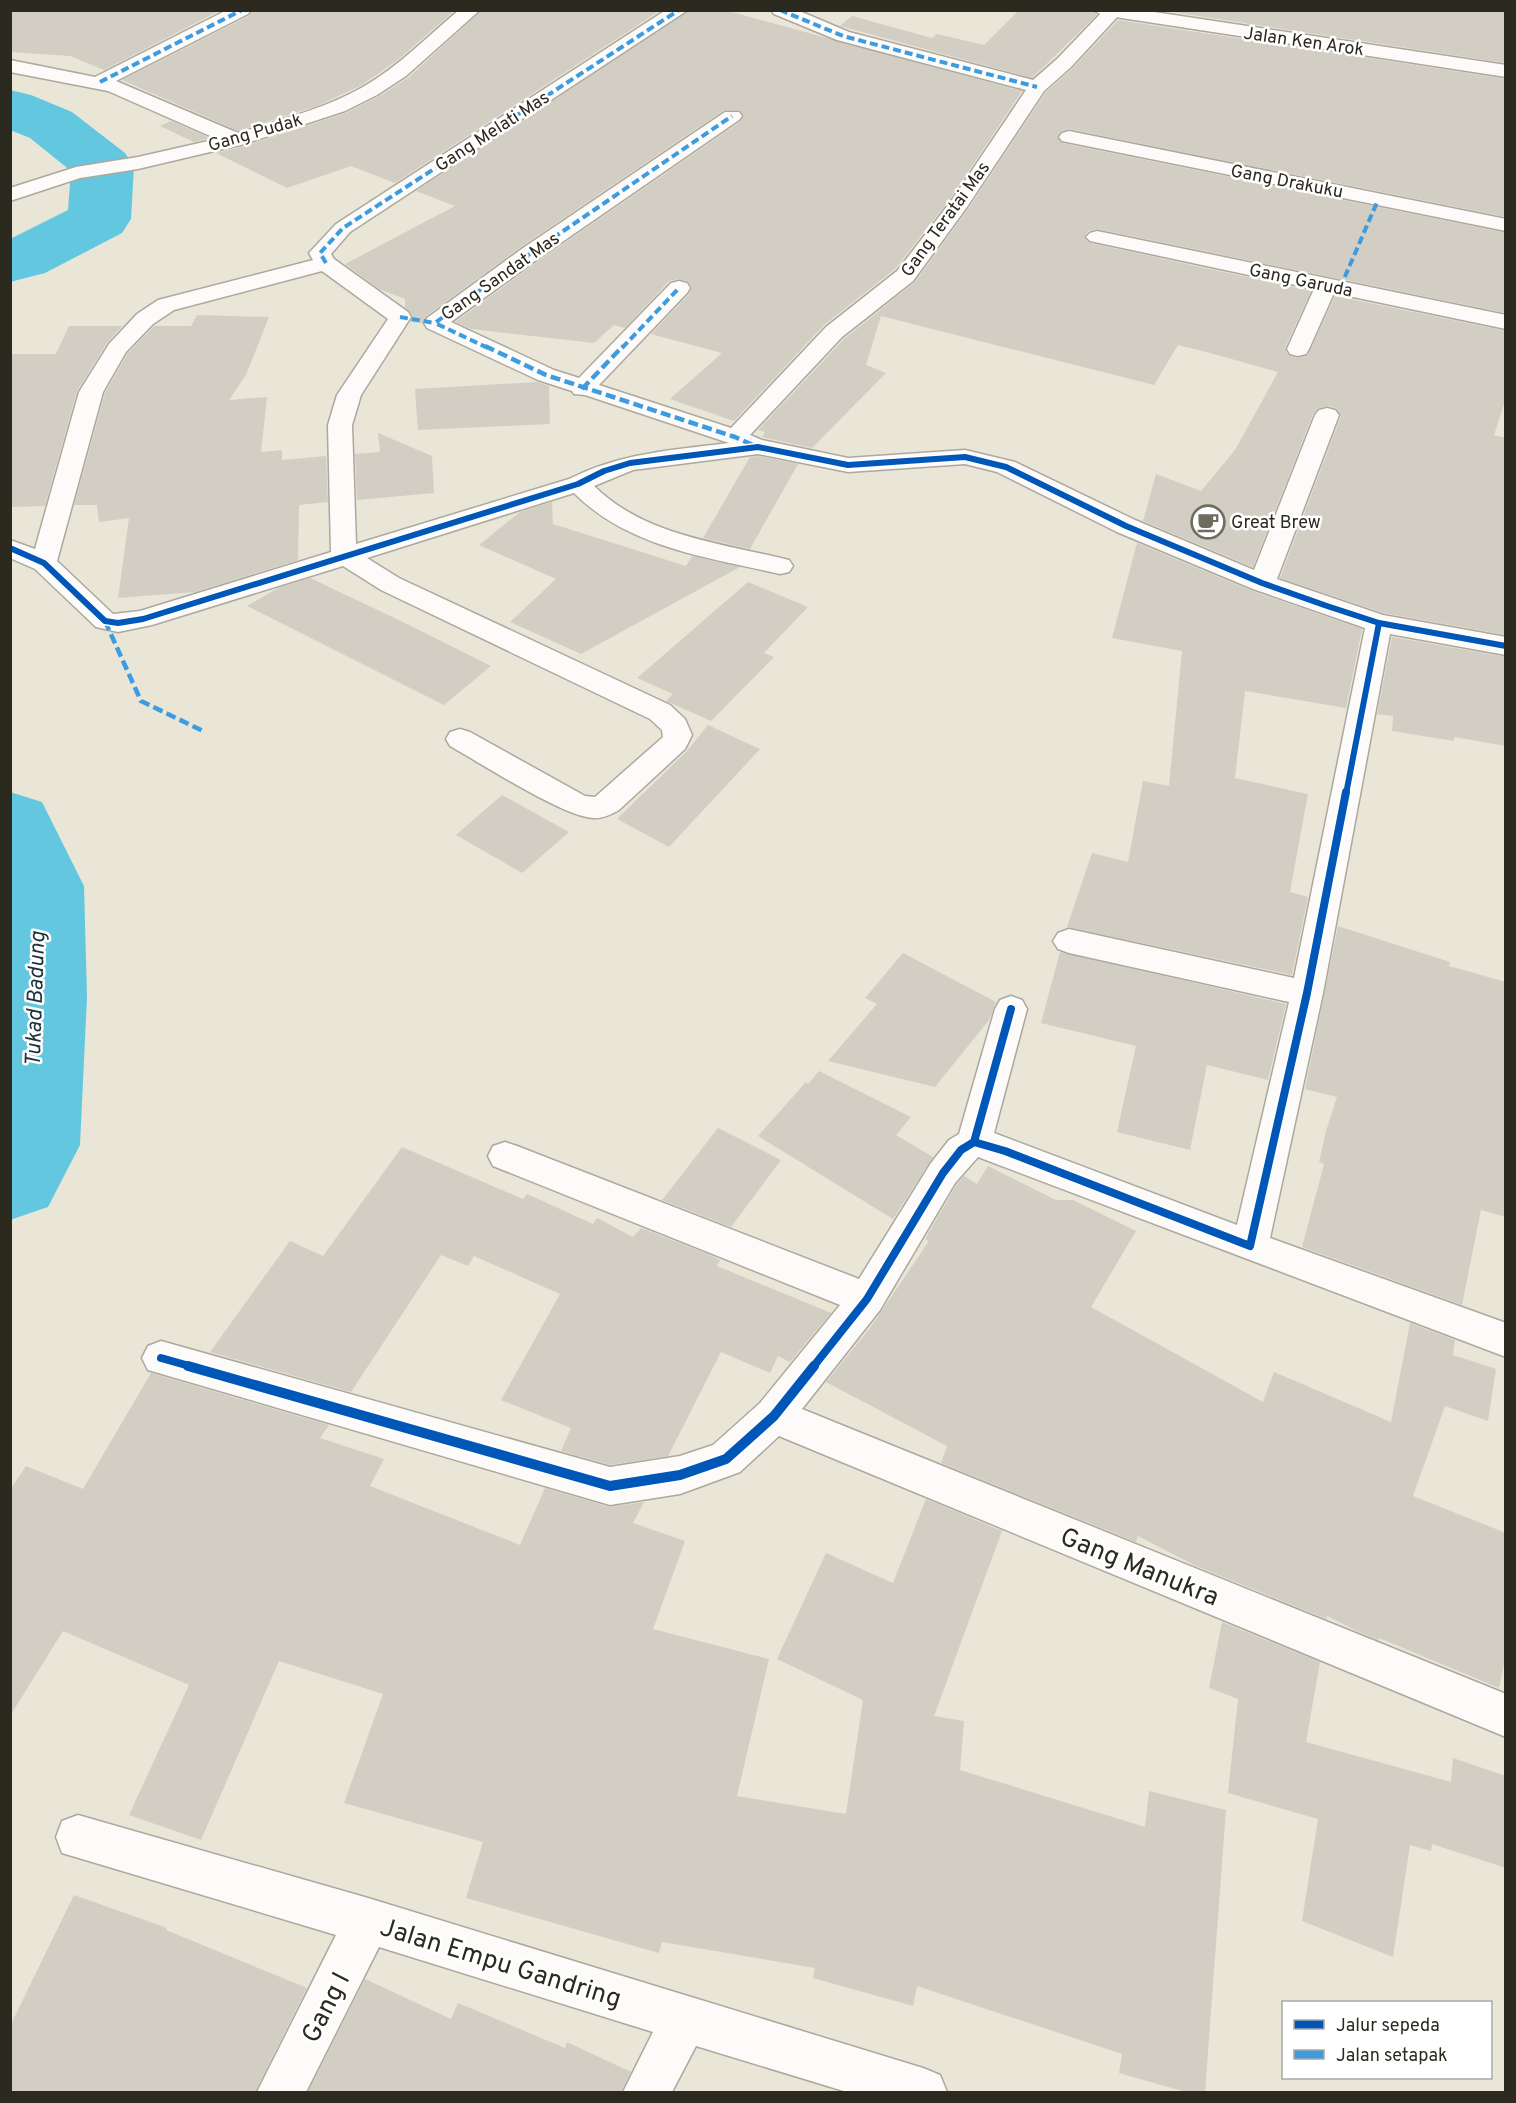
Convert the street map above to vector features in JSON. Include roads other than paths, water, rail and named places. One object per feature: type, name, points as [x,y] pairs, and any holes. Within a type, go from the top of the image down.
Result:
[{"type":"street","points":[[100,82],[242,10]]},
{"type":"street","name":"Gang Pudak","points":[[10,195],[76,173],[138,163],[237,140],[338,107],[370,91],[399,72],[471,10]]},
{"type":"street","name":"Gang Melati Mas","points":[[326,263],[320,253],[343,228],[679,10]]},
{"type":"street","points":[[780,10],[843,36],[1037,87]]},
{"type":"street","name":"Gang Teratai Mas","points":[[746,442],[834,332],[905,276],[960,203],[1037,87],[1064,63],[1107,11]]},
{"type":"street","name":"Jalan Ken Arok","points":[[1107,11],[1506,71]]},
{"type":"street","points":[[10,66],[100,82],[237,140]]},
{"type":"street","name":"Gang Sandat Mas","points":[[732,116],[541,246],[435,322],[510,360],[582,389],[746,442]]},
{"type":"street","name":"Gang Drakuku","points":[[1069,137],[1506,225]]},
{"type":"street","name":"Gang Garuda","points":[[1097,237],[1506,322]]},
{"type":"street","points":[[44,563],[91,392],[109,360],[145,319],[166,305],[326,263],[400,317],[348,395],[340,425],[344,555]]},
{"type":"street","points":[[1298,349],[1326,286]]},
{"type":"street","points":[[582,389],[679,288]]},
{"type":"street","points":[[1262,583],[1327,415]]},
{"type":"street","points":[[10,548],[44,563],[105,621],[118,623],[143,619],[578,484],[604,471],[630,463],[746,442],[848,465],[884,465],[926,458],[965,457],[985,461],[1006,467],[1125,526],[1262,583],[1379,623],[1506,646]]},
{"type":"street","points":[[578,484],[607,511],[631,525],[663,536],[780,566]]},
{"type":"street","points":[[344,555],[390,584],[660,712],[675,726],[678,735],[675,742],[605,807],[593,810],[575,803],[460,739]]},
{"type":"street","points":[[1250,1246],[1306,993],[1379,623]]},
{"type":"street","points":[[1069,941],[1306,993]]},
{"type":"street","points":[[161,1358],[610,1486],[680,1475],[726,1459],[774,1416],[867,1299],[943,1173],[961,1150],[974,1142],[1011,1009]]},
{"type":"street","points":[[974,1142],[1005,1151],[1250,1246],[1506,1340]]},
{"type":"street","points":[[505,1156],[867,1299]]},
{"type":"street","name":"Gang Manukra","points":[[774,1416],[1506,1716]]},
{"type":"street","name":"Jalan Empu Gandring","points":[[78,1837],[368,1921],[918,2092]]},
{"type":"street","name":"Gang I","points":[[281,2092],[368,1921]]},
{"type":"street","points":[[646,2092],[685,2019]]},
{"type":"waterway","name":"Tukad Badung","points":[[10,108],[51,125],[103,166],[99,219],[22,259],[10,262]]},
{"type":"waterway","name":"Tukad Badung","points":[[10,825],[37,886],[37,997],[27,1145],[10,1175]]},
{"type":"place","name":"Great Brew","points":[[1208,522]]}]
